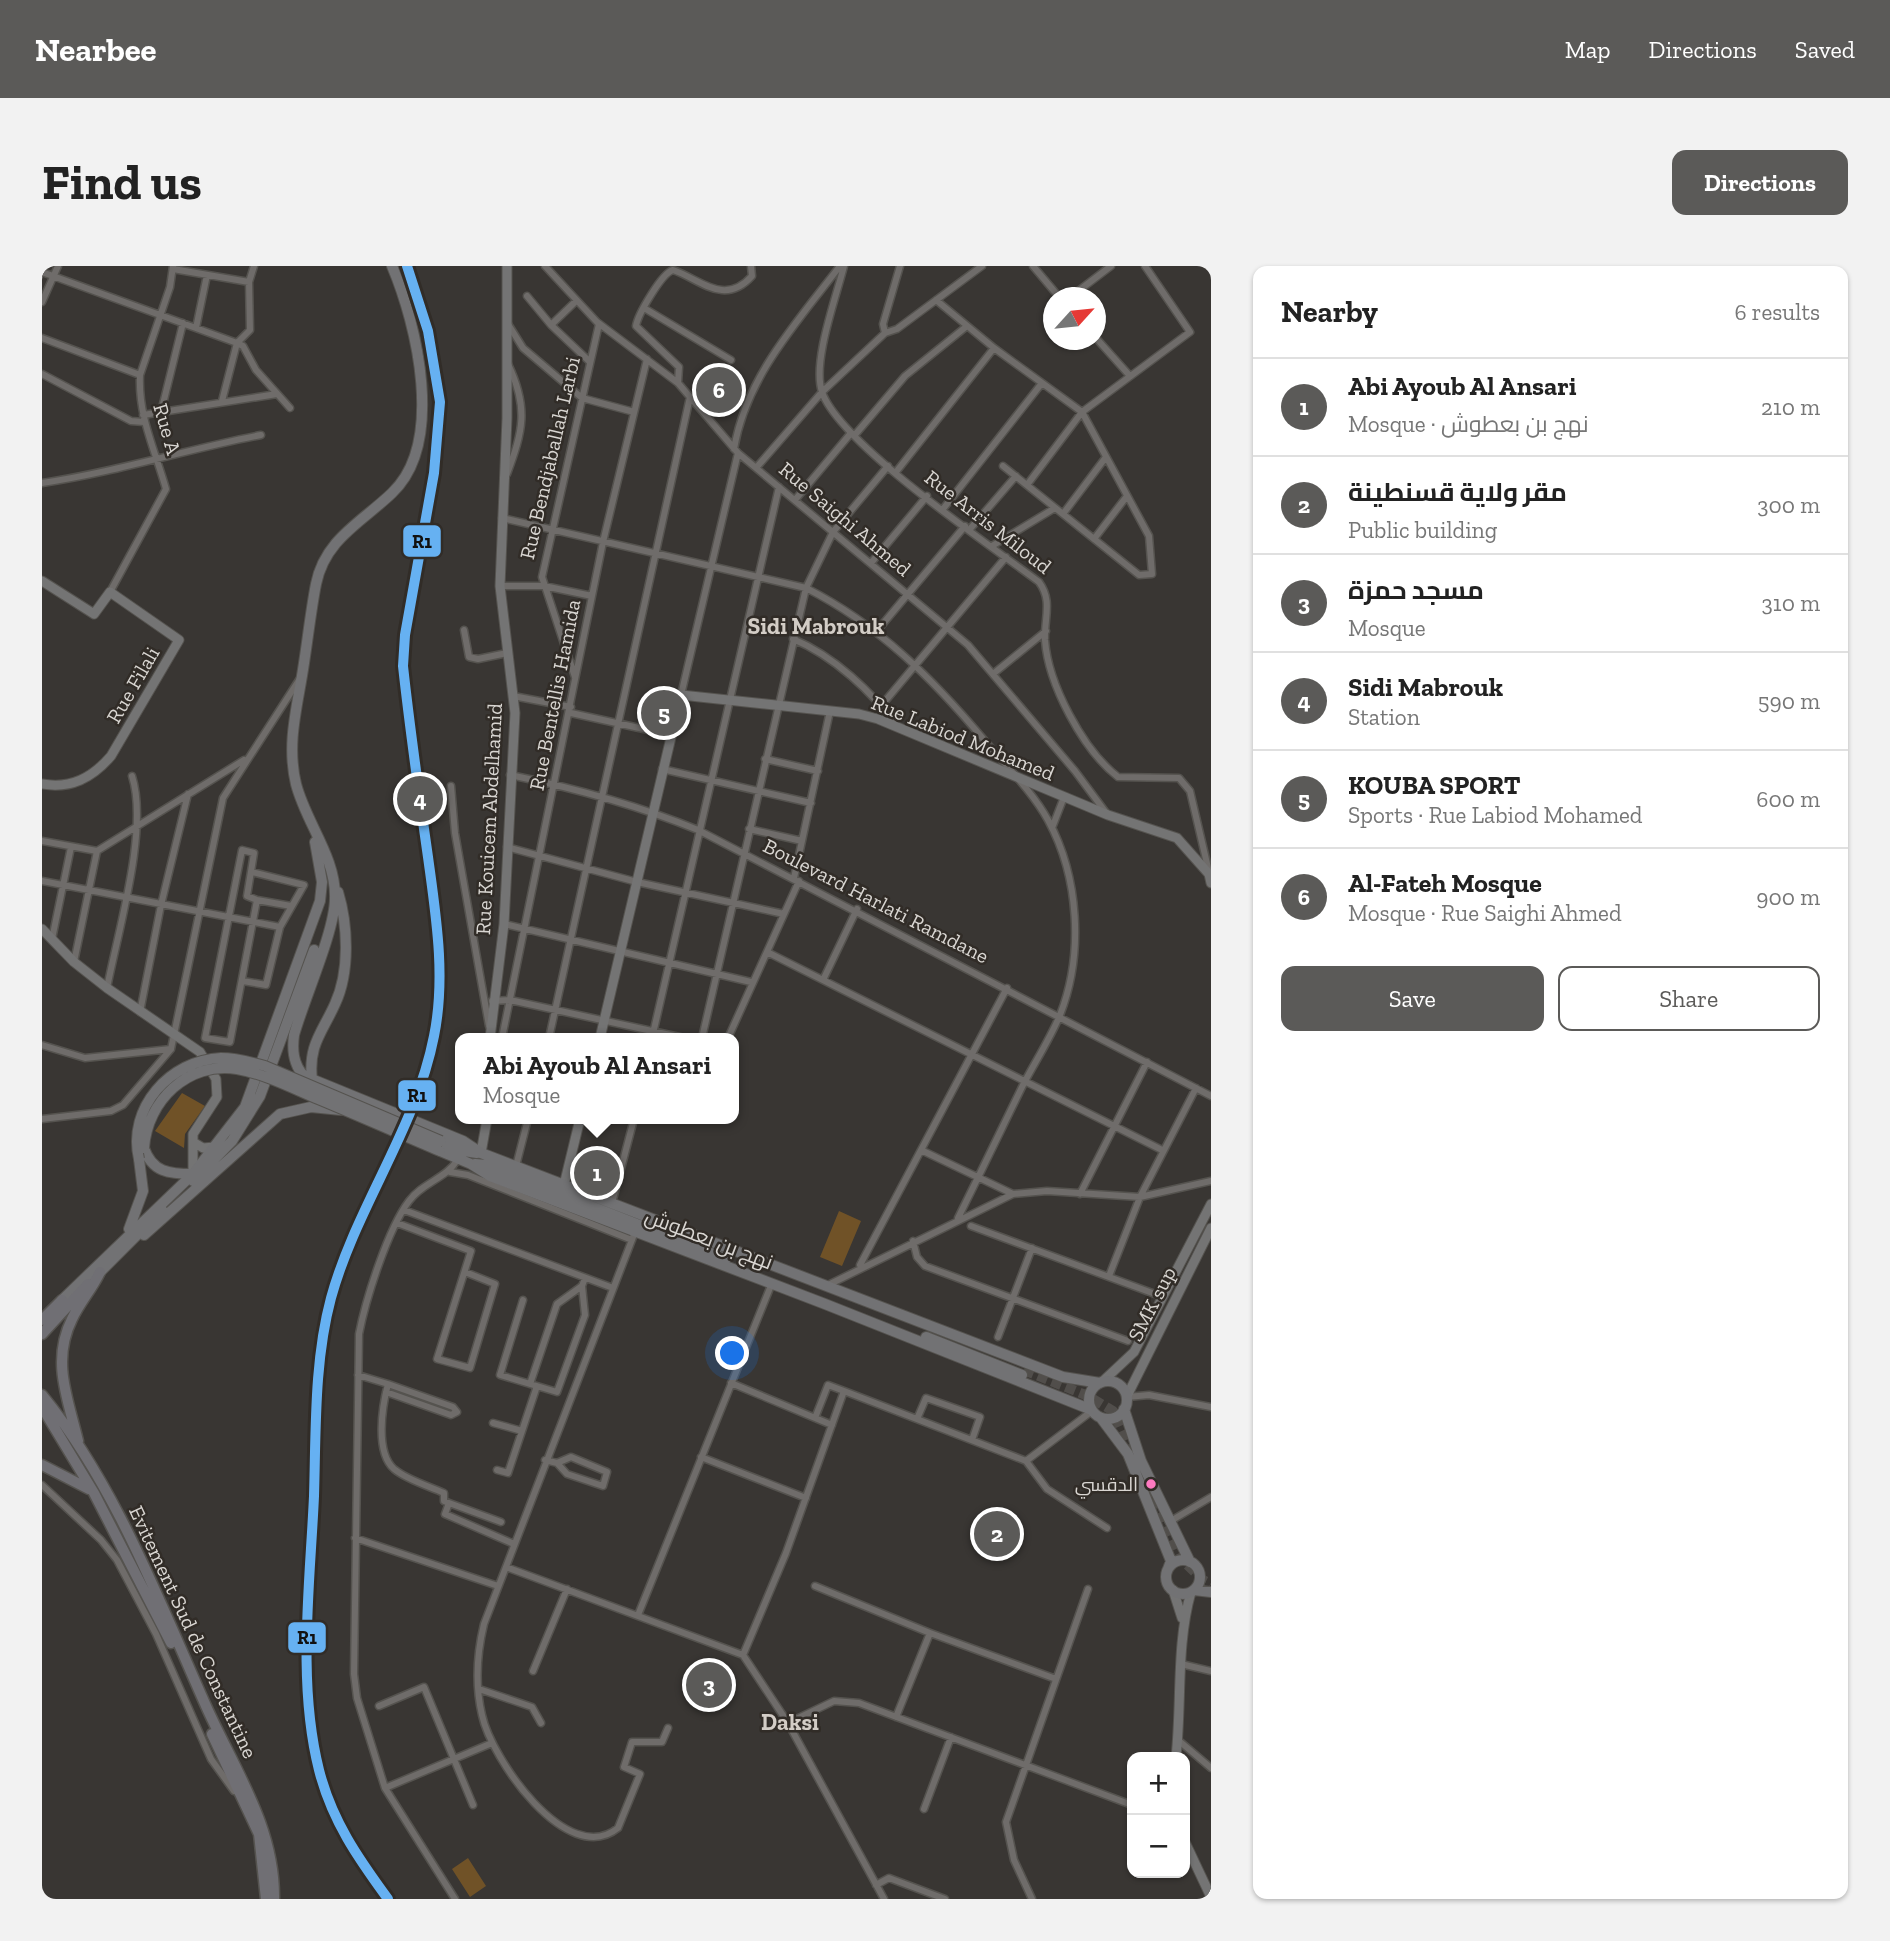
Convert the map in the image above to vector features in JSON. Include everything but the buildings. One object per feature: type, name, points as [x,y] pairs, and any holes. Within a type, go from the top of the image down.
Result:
[{"type":"highway","points":[[42,1334],[100,1272]]},
{"type":"highway","points":[[81,1450],[62,1383],[61,1351],[72,1318],[100,1272]]},
{"type":"highway","points":[[42,1308],[62,1300]]},
{"type":"highway","points":[[42,1320],[62,1300]]},
{"type":"highway","name":"Evitement Sud de Constantine","points":[[42,1395],[81,1450],[144,1564],[207,1708],[262,1821],[275,1877],[274,1899]]},
{"type":"highway","name":"Evitement Sud de Constantine","points":[[42,1407],[94,1493],[176,1653],[240,1798],[259,1834],[266,1899]]},
{"type":"highway","points":[[42,1465],[82,1483],[94,1493]]},
{"type":"main road","points":[[312,1080],[311,1054],[343,983],[343,907],[332,867],[304,810],[292,763],[291,740],[317,580],[329,551],[346,530],[393,493],[409,473],[417,453],[421,405],[416,342],[392,266]]},
{"type":"main road","points":[[62,1300],[128,1233],[192,1174],[245,1107],[312,926],[322,882],[312,828]]},
{"type":"main road","points":[[100,1272],[232,1141],[260,1096],[293,1013],[327,910],[329,880],[312,828]]},
{"type":"main road","points":[[334,880],[333,911],[292,1048],[298,1070],[312,1080],[464,1152],[481,1153],[519,1167]]},
{"type":"main road","points":[[128,1233],[143,1191],[136,1127],[141,1113],[161,1085],[185,1068],[220,1058],[242,1059],[265,1066],[442,1142],[458,1159],[471,1164]]},
{"type":"main road","points":[[192,1174],[166,1173],[148,1160],[144,1148],[149,1117],[170,1090],[200,1072],[220,1068],[253,1074],[345,1110],[442,1142]]},
{"type":"main road","points":[[125,1250],[160,1224],[281,1114],[311,1107],[345,1110]]},
{"type":"main road","name":"نهج بن بعطوش","points":[[471,1164],[486,1166],[1023,1372],[519,1167]]},
{"type":"main road","name":"نهج بن بعطوش","points":[[471,1164],[490,1176],[633,1236],[772,1283],[1095,1413]]},
{"type":"main road","name":"نهج بن بعطوش","points":[[519,1167],[1063,1377],[1101,1382]]},
{"type":"main road","points":[[1192,1591],[1200,1577],[1169,1522],[1130,1434],[1124,1409],[1127,1397],[1119,1385],[1101,1382],[1089,1395],[1095,1413],[1128,1454],[1171,1561],[1167,1580],[1173,1590],[1192,1591],[1211,1592]]},
{"type":"main road","points":[[1095,1413],[1111,1419],[1124,1409]]},
{"type":"main road","points":[[1168,1569],[1176,1562],[1192,1563],[1211,1571]]},
{"type":"street","points":[[42,302],[58,266]]},
{"type":"street","points":[[222,401],[237,343],[250,330],[249,282],[254,266]]},
{"type":"street","name":"Rue Kouicem Abdelhamid","points":[[490,1033],[503,924],[515,713],[500,586],[508,364],[507,266]]},
{"type":"street","name":"Rue Saighi Ahmed","points":[[545,266],[575,302],[599,324],[678,383],[736,451],[968,645],[1075,771],[1108,815]]},
{"type":"street","points":[[678,383],[679,368],[636,326],[645,308],[669,270],[677,271],[709,289],[719,289],[746,282],[752,276],[751,266]]},
{"type":"street","points":[[822,392],[821,358],[842,266]]},
{"type":"street","points":[[601,1033],[751,389],[789,333],[842,266]]},
{"type":"street","points":[[885,333],[883,324],[900,266]]},
{"type":"street","points":[[756,468],[822,392],[885,333],[897,329],[982,266]]},
{"type":"street","points":[[1033,266],[1051,287]]},
{"type":"street","points":[[1083,287],[1111,266]]},
{"type":"street","points":[[1027,485],[1082,412],[1190,332],[1145,266]]},
{"type":"street","points":[[173,267],[249,282]]},
{"type":"street","name":"Rue A","points":[[110,592],[166,489],[143,419],[140,375],[162,314],[173,267]]},
{"type":"street","points":[[42,272],[243,346],[256,370],[290,408]]},
{"type":"street","points":[[196,328],[207,275]]},
{"type":"street","points":[[527,296],[551,325],[590,362]]},
{"type":"street","points":[[936,300],[994,348],[1082,412],[1149,536],[1152,574],[1139,575],[1003,466]]},
{"type":"street","points":[[551,325],[575,302]]},
{"type":"street","points":[[645,308],[731,360]]},
{"type":"street","points":[[162,412],[183,323]]},
{"type":"street","points":[[508,324],[523,348],[582,398],[634,412]]},
{"type":"street","name":"Rue Bendjaballah Larbi","points":[[576,680],[542,577],[599,324]]},
{"type":"street","points":[[795,500],[905,376],[967,326]]},
{"type":"street","points":[[42,338],[140,375]]},
{"type":"street","points":[[896,472],[994,348]]},
{"type":"street","points":[[1106,349],[1130,376]]},
{"type":"street","name":"Rue Bentellis Hamida","points":[[503,1033],[542,857],[603,542],[647,359]]},
{"type":"street","points":[[503,482],[522,429],[517,382],[508,364]]},
{"type":"street","points":[[42,374],[131,421],[162,412],[277,394]]},
{"type":"street","points":[[943,509],[1042,383]]},
{"type":"street","name":"Rue Arris Miloud","points":[[822,392],[841,422],[888,466],[1039,582],[1047,593],[1047,653],[1067,709],[1099,758],[1118,777],[1178,778],[1185,782],[1197,816],[1210,878]]},
{"type":"street","points":[[550,1033],[690,397]]},
{"type":"street","points":[[42,483],[158,460],[204,446],[261,436]]},
{"type":"street","points":[[1063,514],[1106,457]]},
{"type":"street","points":[[703,1033],[806,588],[833,532],[888,466]]},
{"type":"street","points":[[876,632],[1016,476]]},
{"type":"street","points":[[653,1033],[779,487]]},
{"type":"street","points":[[871,563],[927,496]]},
{"type":"street","points":[[1094,539],[1127,496]]},
{"type":"street","points":[[992,546],[1055,508]]},
{"type":"street","points":[[502,518],[806,588],[852,612],[916,665],[953,703],[1031,795],[1052,828],[1065,861],[1074,922],[1071,979],[1059,1016],[958,1218]]},
{"type":"street","points":[[881,706],[1006,557]]},
{"type":"street","points":[[42,581],[94,614],[110,592]]},
{"type":"street","points":[[500,586],[544,586],[592,596]]},
{"type":"street","name":"Rue Filali","points":[[42,784],[69,785],[98,771],[111,756],[179,641],[110,592]]},
{"type":"street","points":[[464,629],[469,657],[478,659],[507,653]]},
{"type":"street","points":[[993,674],[1045,631]]},
{"type":"street","points":[[793,639],[823,654],[881,706],[898,727]]},
{"type":"street","points":[[42,1119],[111,1111],[123,1105],[171,1049],[223,798],[302,675]]},
{"type":"street","name":"Rue Labiod Mohamed","points":[[681,695],[859,714],[898,727],[1108,815],[1177,838],[1210,878]]},
{"type":"street","points":[[513,696],[671,735]]},
{"type":"street","points":[[730,1033],[797,879],[830,711]]},
{"type":"street","points":[[42,852],[43,841],[97,851],[246,760]]},
{"type":"street","points":[[765,760],[818,771]]},
{"type":"street","points":[[662,769],[811,803]]},
{"type":"street","name":"Boulevard Harlati Ramdane","points":[[510,775],[603,796],[652,811],[698,830],[857,909],[1211,1096]]},
{"type":"street","points":[[107,988],[139,824],[138,795],[132,776]]},
{"type":"street","points":[[451,786],[455,833],[489,1033]]},
{"type":"street","points":[[140,1012],[161,905],[188,794]]},
{"type":"street","points":[[1052,828],[1065,797]]},
{"type":"street","points":[[749,829],[803,841]]},
{"type":"street","points":[[52,939],[71,846]]},
{"type":"street","points":[[507,848],[637,882],[784,914]]},
{"type":"street","points":[[257,900],[230,1042],[205,1038],[226,917],[241,850],[254,853],[247,897],[291,906]]},
{"type":"street","points":[[74,961],[97,851]]},
{"type":"street","points":[[243,981],[266,985],[280,927],[303,884],[252,872]]},
{"type":"street","points":[[42,881],[280,927]]},
{"type":"street","points":[[823,980],[857,909]]},
{"type":"street","points":[[503,924],[751,982]]},
{"type":"street","points":[[42,929],[74,961],[107,988],[200,1052],[216,1079],[216,1097],[194,1134],[192,1174]]},
{"type":"street","points":[[767,952],[1162,1150]]},
{"type":"street","points":[[859,1267],[1007,988]]},
{"type":"street","points":[[492,1001],[510,1000],[605,1020],[650,1033]]},
{"type":"street","points":[[42,1045],[85,1058],[171,1049]]},
{"type":"street","points":[[1080,1194],[1147,1062]]},
{"type":"street","points":[[1109,1276],[1140,1197],[1196,1088]]},
{"type":"street","points":[[481,1153],[486,1124]]},
{"type":"street","points":[[519,1167],[527,1124]]},
{"type":"street","points":[[565,1185],[579,1124]]},
{"type":"street","points":[[612,1203],[633,1124]]},
{"type":"street","points":[[194,1142],[203,1148],[215,1147]]},
{"type":"street","points":[[921,1150],[1013,1194]]},
{"type":"street","points":[[454,1899],[385,1788],[363,1718],[354,1674],[359,1334],[366,1301],[404,1210],[416,1193],[450,1172],[458,1159]]},
{"type":"street","points":[[450,1172],[468,1175],[633,1236],[545,1460],[478,1646],[482,1716],[492,1743],[519,1789],[537,1806],[565,1827],[599,1837],[618,1828],[640,1774],[624,1767],[632,1742],[662,1742],[668,1728]]},
{"type":"street","points":[[826,1286],[958,1218],[1013,1194],[1040,1191],[1140,1197],[1211,1181]]},
{"type":"street","points":[[1101,1382],[1134,1352],[1211,1204]]},
{"type":"street","points":[[404,1210],[613,1288]]},
{"type":"street","points":[[397,1223],[471,1251],[437,1359],[470,1368],[495,1284],[465,1272]]},
{"type":"street","points":[[971,1226],[1155,1294]]},
{"type":"street","name":"SMK sup","points":[[1127,1397],[1211,1228]]},
{"type":"street","points":[[913,1241],[917,1257],[925,1266],[1128,1341]]},
{"type":"street","points":[[998,1337],[1032,1248]]},
{"type":"street","points":[[523,1300],[500,1374],[557,1392],[585,1315],[582,1286],[585,1278]]},
{"type":"street","points":[[638,1615],[772,1283]]},
{"type":"street","points":[[497,1470],[509,1473],[557,1304],[582,1286]]},
{"type":"street","points":[[358,1376],[426,1401]]},
{"type":"street","points":[[731,1383],[832,1425]]},
{"type":"street","points":[[815,1418],[828,1384],[1026,1461],[1047,1489],[1107,1528]]},
{"type":"street","points":[[387,1388],[383,1423],[385,1459],[396,1471],[444,1493],[444,1501],[501,1522]]},
{"type":"street","points":[[743,1655],[806,1498],[844,1391]]},
{"type":"street","points":[[1127,1397],[1149,1395],[1211,1407]]},
{"type":"street","points":[[917,1419],[926,1398],[980,1417],[972,1440]]},
{"type":"street","points":[[1026,1461],[1095,1413]]},
{"type":"street","points":[[493,1423],[522,1431]]},
{"type":"street","points":[[545,1460],[557,1464],[567,1474],[603,1486],[607,1472],[570,1457],[557,1464]]},
{"type":"street","points":[[701,1457],[806,1498]]},
{"type":"street","points":[[42,1485],[102,1540],[117,1560],[156,1634],[211,1759],[240,1798]]},
{"type":"street","points":[[1169,1522],[1211,1497]]},
{"type":"street","points":[[449,1503],[445,1514],[514,1545]]},
{"type":"street","points":[[355,1538],[413,1561],[498,1586]]},
{"type":"street","points":[[506,1567],[743,1655],[788,1723],[884,1899]]},
{"type":"street","points":[[815,1586],[930,1633],[1056,1679]]},
{"type":"street","points":[[533,1671],[567,1589]]},
{"type":"street","points":[[1032,1899],[1006,1833],[1009,1810],[1088,1589]]},
{"type":"street","points":[[1173,1590],[1182,1620]]},
{"type":"street","points":[[1177,1752],[1182,1620],[1192,1591]]},
{"type":"street","points":[[896,1717],[930,1633]]},
{"type":"street","points":[[1181,1664],[1211,1671]]},
{"type":"street","points":[[379,1706],[424,1688],[473,1805]]},
{"type":"street","points":[[479,1689],[532,1707],[541,1723]]},
{"type":"street","points":[[788,1723],[834,1701],[859,1703],[1127,1803]]},
{"type":"street","points":[[924,1809],[951,1737]]},
{"type":"street","points":[[1178,1740],[1211,1768]]},
{"type":"street","points":[[385,1788],[492,1743]]},
{"type":"street","points":[[1190,1853],[1211,1897]]},
{"type":"street","points":[[876,1885],[889,1878],[944,1899]]},
{"type":"shaded area","points":[[182,1093],[205,1106],[185,1134],[184,1148],[155,1131]]},
{"type":"shaded area","points":[[839,1211],[861,1221],[842,1266],[820,1257]]},
{"type":"shaded area","points":[[468,1858],[486,1886],[470,1897],[452,1869]]},
{"type":"tunnel","points":[[1024,1370],[1088,1396],[1113,1411],[1179,1557],[1203,1580],[1211,1584]]},
{"type":"railway","points":[[327,1797],[354,1853],[388,1899]]},
{"type":"transit line","name":"R1","points":[[388,1899],[347,1838],[324,1789],[312,1737],[308,1703],[307,1633],[317,1396],[325,1322],[342,1264],[355,1232],[414,1103],[438,1014],[437,924],[403,666],[405,635],[434,473],[440,402],[428,331],[407,266]]},
{"type":"place","name":"Al-Fateh Mosque","points":[[719,390]]},
{"type":"place","name":"KOUBA SPORT","points":[[664,713]]},
{"type":"place","name":"Sidi Mabrouk","points":[[420,799]]},
{"type":"place","name":"Abi Ayoub Al Ansari","points":[[597,1173]]},
{"type":"place","name":"الدقسي","points":[[1151,1484]]},
{"type":"place","name":"مقر ولاية قسنطينة","points":[[997,1534]]},
{"type":"place","name":"مسجد حمزة","points":[[709,1685]]},
{"type":"district","name":"Sidi Mabrouk","points":[[816,626]]},
{"type":"district","name":"Daksi","points":[[790,1722]]}]
